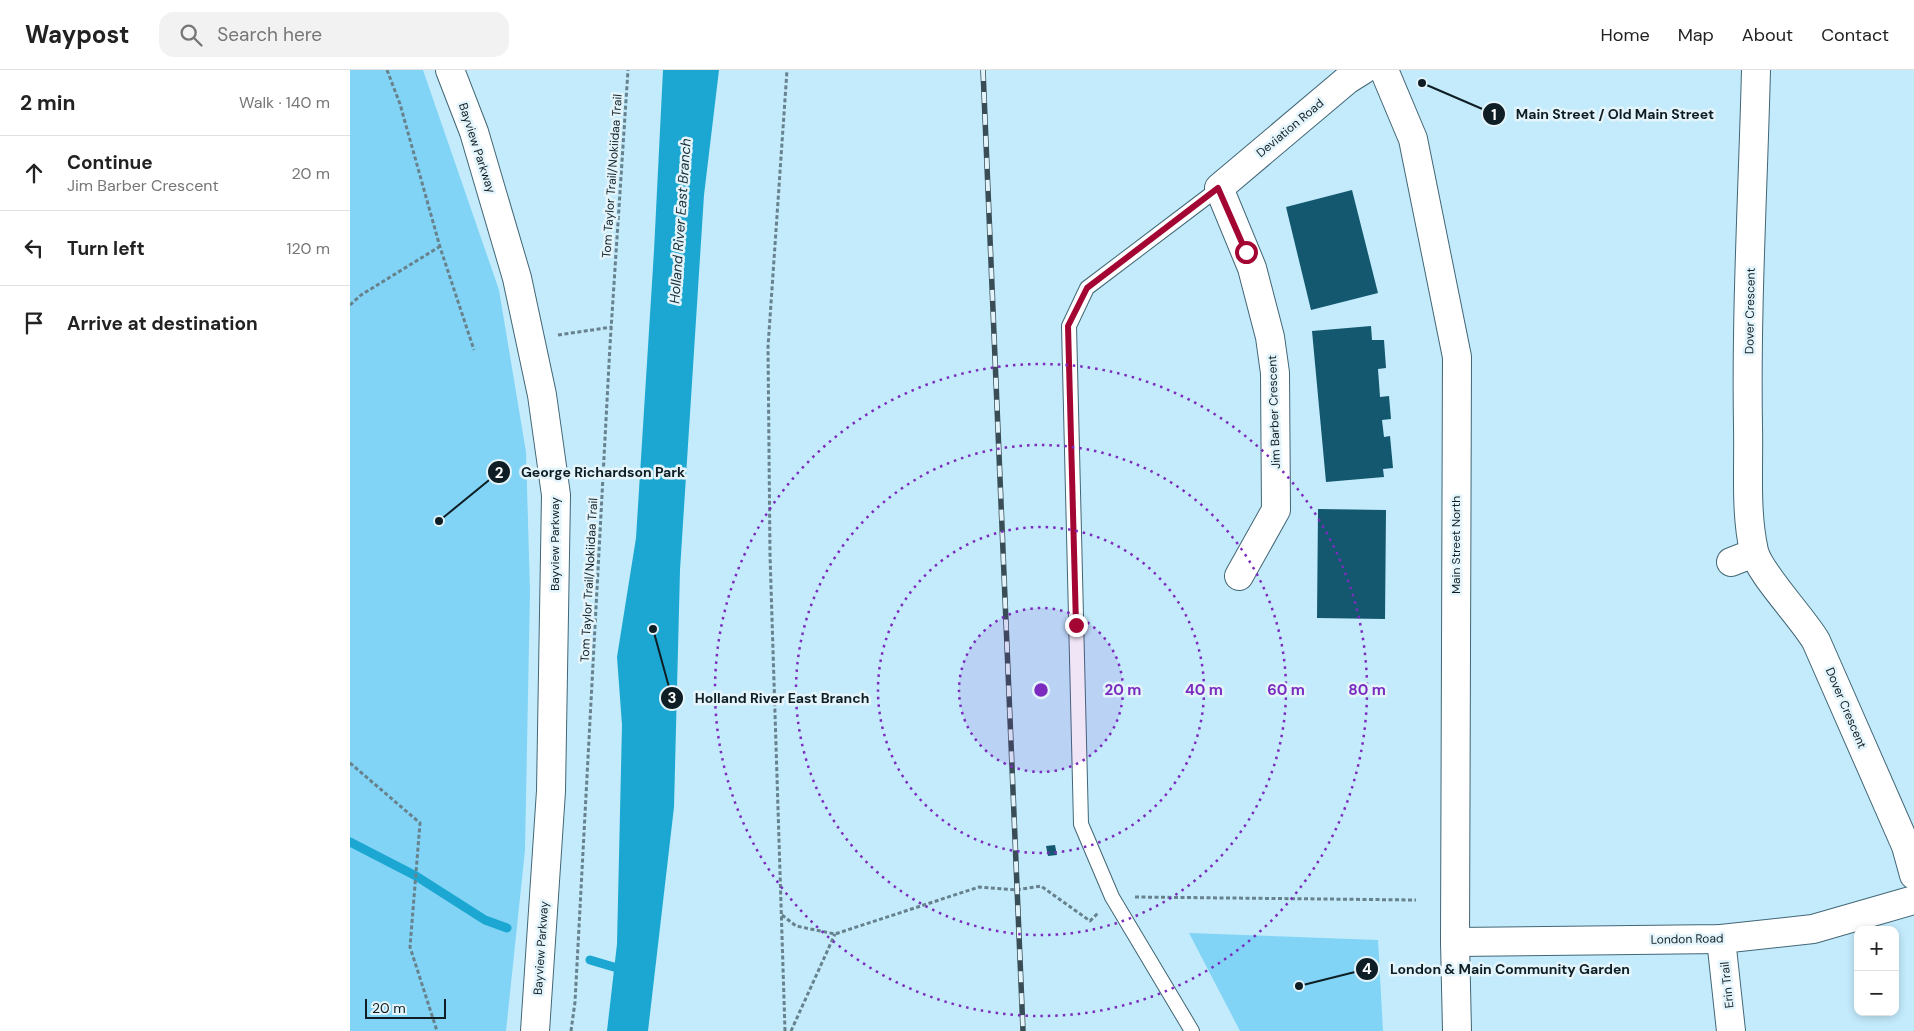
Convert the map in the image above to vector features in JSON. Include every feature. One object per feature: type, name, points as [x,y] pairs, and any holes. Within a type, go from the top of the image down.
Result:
[{"type":"street","name":"Bayview Parkway","points":[[450,70],[477,141],[517,278],[542,395],[556,494],[551,791],[534,1031]]},
{"type":"street","name":"Deviation Road","points":[[1218,188],[1346,80],[1362,70]]},
{"type":"street","name":"Main Street North","points":[[1384,70],[1413,139],[1457,357],[1455,942],[1457,1031]]},
{"type":"street","name":"Dover Crescent","points":[[1756,70],[1748,392],[1748,492],[1742,557],[1772,581],[1805,622],[1816,641],[1906,846],[1914,875]]},
{"type":"street","name":"Jim Barber Crescent","points":[[1218,188],[1252,268],[1270,338],[1275,373],[1276,510],[1239,576]]},
{"type":"street","name":"London Road","points":[[1455,942],[1721,939],[1812,929],[1914,900]]},
{"type":"street","name":"Erin Trail","points":[[1721,939],[1731,1031]]},
{"type":"lane","points":[[1192,1031],[1112,897],[1081,824],[1068,326],[1087,288],[1218,188]]},
{"type":"path","points":[[387,70],[400,104],[440,246],[474,350]]},
{"type":"path","name":"Tom Taylor Trail/Nokiidaa Trail","points":[[571,1031],[575,992],[628,70]]},
{"type":"path","points":[[784,1031],[770,555],[768,347],[787,70]]},
{"type":"path","points":[[350,305],[361,295],[440,246]]},
{"type":"path","points":[[530,339],[612,327]]},
{"type":"path","points":[[350,763],[420,823],[410,947],[437,1031]]},
{"type":"path","points":[[781,915],[796,926],[835,934],[791,1031]]},
{"type":"shaded area","points":[[350,70],[423,70],[499,290],[526,452],[530,591],[525,850],[506,1031],[350,1031]]},
{"type":"shaded area","points":[[1189,933],[1378,940],[1383,1031],[1240,1031]]},
{"type":"water","points":[[663,70],[719,70],[704,195],[680,570],[674,807],[648,1031],[607,1031],[617,944],[622,725],[617,657],[636,538]]},
{"type":"building","points":[[1352,190],[1378,293],[1311,310],[1286,207]]},
{"type":"building","points":[[1371,326],[1372,340],[1384,340],[1386,368],[1378,369],[1380,397],[1389,396],[1391,419],[1382,420],[1384,437],[1390,436],[1393,468],[1383,469],[1384,477],[1326,482],[1312,331]]},
{"type":"building","points":[[1318,509],[1386,510],[1385,619],[1317,618]]},
{"type":"building","points":[[1055,845],[1057,855],[1048,856],[1046,846]]},
{"type":"waterway","points":[[350,842],[416,876],[485,920],[507,928]]},
{"type":"waterway","points":[[590,960],[624,970]]},
{"type":"railway","points":[[983,70],[1023,1031]]},
{"type":"place","name":"Main Street / Old Main Street","points":[[1422,83]]},
{"type":"place","name":"George Richardson Park","points":[[439,521]]},
{"type":"place","name":"Holland River East Branch","points":[[653,629]]},
{"type":"place","name":"London & Main Community Garden","points":[[1299,986]]},
{"type":"route","points":[[1076,625],[1068,326],[1087,288],[1218,188],[1246,252]]}]
